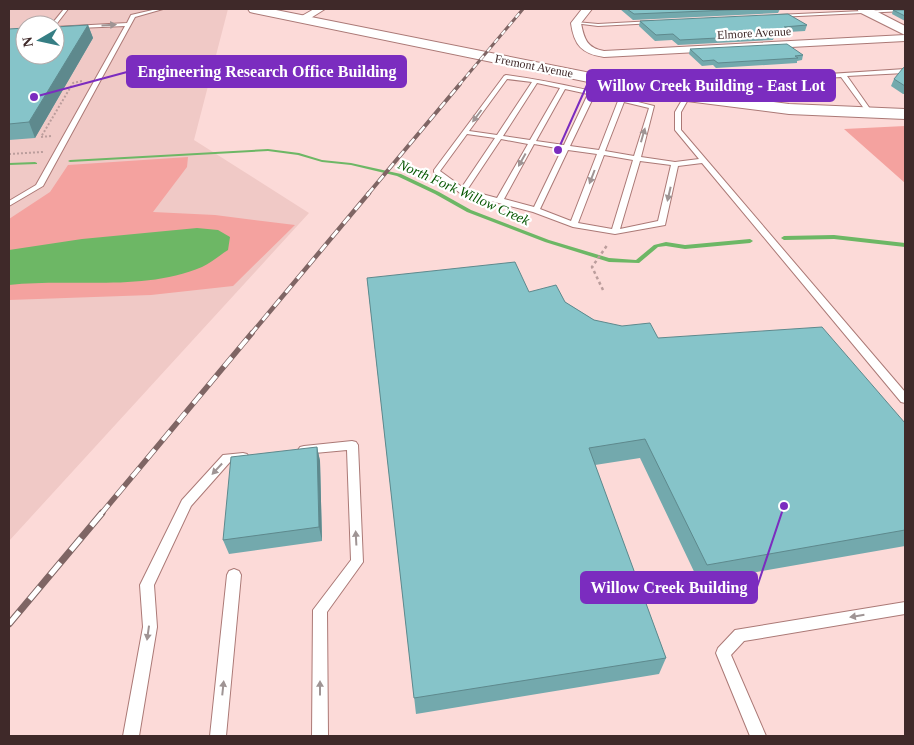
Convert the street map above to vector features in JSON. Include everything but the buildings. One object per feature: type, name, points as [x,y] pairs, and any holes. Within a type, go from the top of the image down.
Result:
[{"type":"street","name":"Fremont Avenue","points":[[254,9],[312,14]]},
{"type":"street","name":"Fremont Avenue","points":[[279,9],[312,14],[690,93],[789,110],[866,109],[905,106]]},
{"type":"street","points":[[576,23],[587,9]]},
{"type":"street","points":[[866,10],[905,32]]},
{"type":"street","name":"Elmore Avenue","points":[[576,23],[579,39],[583,47],[590,51],[604,54],[905,38]]},
{"type":"street","name":"Fremont Avenue","points":[[866,109],[905,114]]},
{"type":"lane","points":[[9,204],[39,186],[137,9]]},
{"type":"lane","points":[[132,16],[161,9]]},
{"type":"lane","points":[[767,17],[866,10],[905,10]]},
{"type":"lane","points":[[576,23],[598,25],[658,22]]},
{"type":"lane","points":[[65,26],[128,24]]},
{"type":"lane","points":[[722,83],[905,71]]},
{"type":"lane","points":[[843,75],[866,109]]},
{"type":"lane","points":[[616,232],[652,107],[536,81],[506,78],[436,171],[463,190],[536,210],[573,225],[616,232],[662,223],[675,164]]},
{"type":"lane","points":[[463,190],[536,81]]},
{"type":"lane","points":[[500,201],[563,87]]},
{"type":"lane","points":[[536,210],[592,93]]},
{"type":"lane","points":[[690,93],[678,112],[678,130],[905,399]]},
{"type":"lane","points":[[573,225],[622,99]]},
{"type":"lane","points":[[465,132],[675,164],[703,161]]},
{"type":"lane","points":[[294,451],[352,445],[358,562],[320,610],[320,736]]},
{"type":"lane","points":[[131,736],[150,627],[147,585],[186,502],[228,458],[256,455]]},
{"type":"lane","points":[[218,736],[234,575]]},
{"type":"lane","points":[[758,736],[723,653],[740,635],[905,608]]},
{"type":"path","points":[[50,143],[54,136],[41,136],[73,83],[84,80]]},
{"type":"path","points":[[9,154],[46,150]]},
{"type":"path","points":[[603,290],[592,268],[605,248]]},
{"type":"shaded area","points":[[9,9],[228,9],[194,140],[309,213],[9,541]]},
{"type":"shaded area","points":[[905,126],[905,183],[844,129]]},
{"type":"shaded area","points":[[188,157],[187,167],[153,212],[215,215],[295,225],[233,286],[151,295],[9,300],[9,219],[50,192],[68,165]]},
{"type":"shaded area","points":[[197,228],[218,230],[230,237],[228,250],[202,267],[179,275],[131,282],[9,285],[9,250],[82,239]]},
{"type":"waterway","name":"North Fork Willow Creek","points":[[70,161],[268,150],[299,154],[322,161],[351,164],[399,175],[469,211],[547,241],[609,260],[637,262],[656,246],[666,244],[685,247],[750,241]]},
{"type":"waterway","name":"North Fork Willow Creek","points":[[9,164],[35,163]]},
{"type":"waterway","name":"North Fork Willow Creek","points":[[784,238],[834,237],[905,245]]},
{"type":"railway","points":[[459,85],[523,9]]},
{"type":"railway","points":[[368,194],[460,84]]},
{"type":"railway","points":[[251,334],[369,193]]},
{"type":"railway","points":[[101,514],[252,333]]},
{"type":"railway","points":[[9,624],[102,513]]},
{"type":"place","name":"Engineering Research Office Building","points":[[34,97]]},
{"type":"place","name":"Willow Creek Building - East Lot","points":[[558,150]]},
{"type":"place","name":"Willow Creek Building","points":[[784,506]]}]
